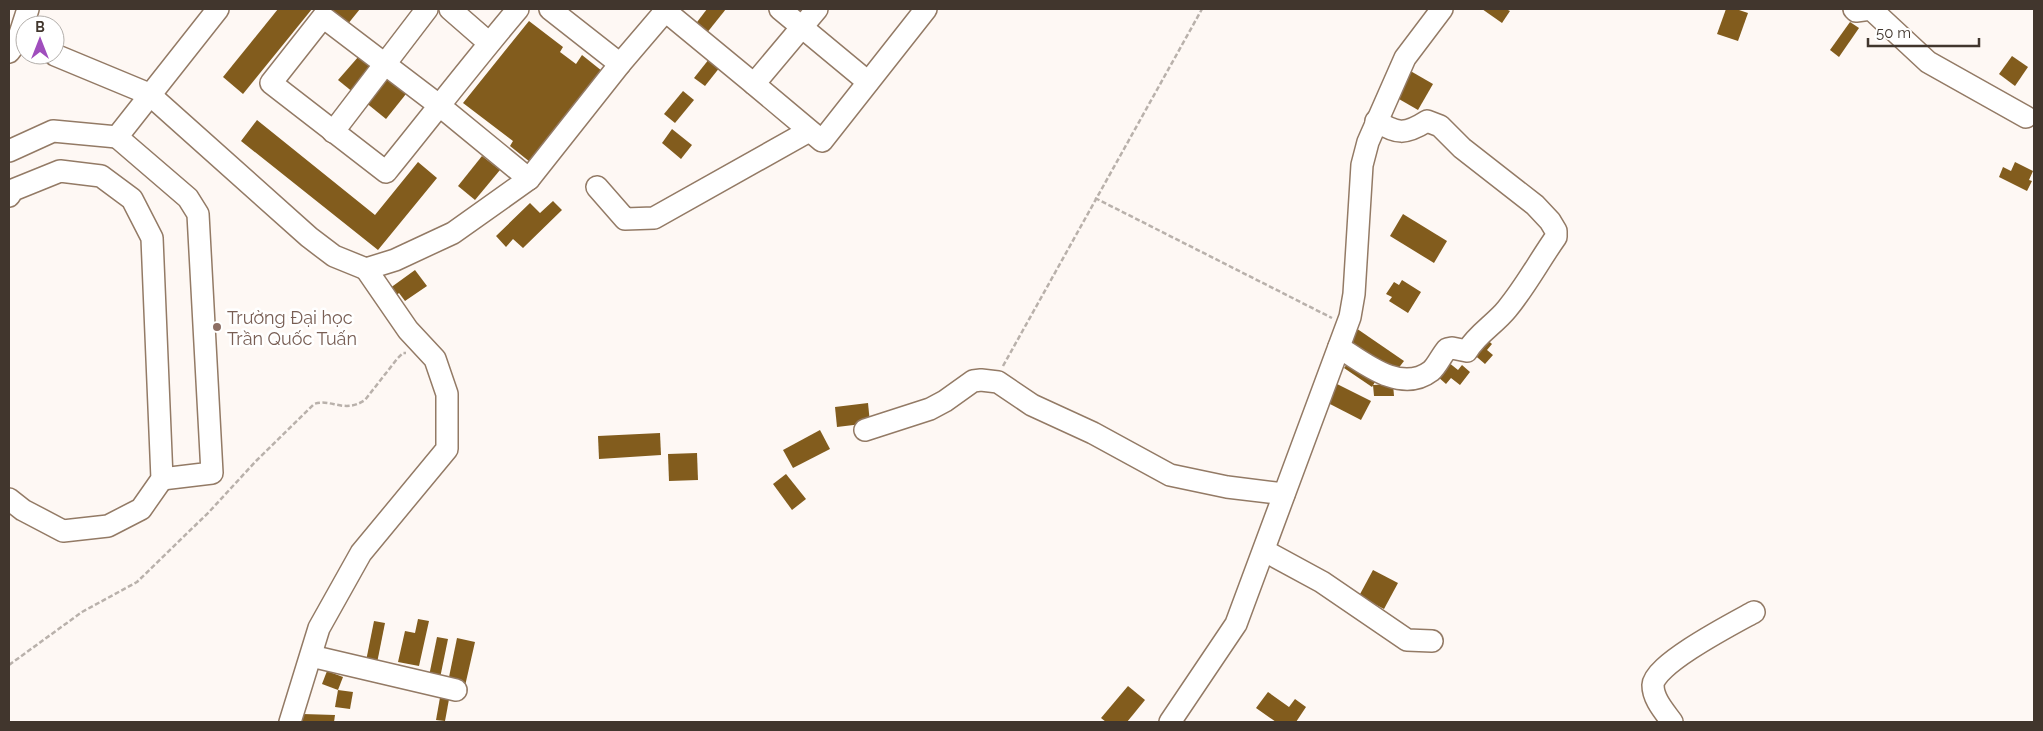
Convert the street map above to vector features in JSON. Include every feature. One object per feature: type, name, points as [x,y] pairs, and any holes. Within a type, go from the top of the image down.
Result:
[{"type":"street","points":[[14,41],[28,9]]},
{"type":"street","points":[[117,137],[149,94],[218,9]]},
{"type":"street","points":[[333,132],[427,9]]},
{"type":"street","points":[[450,9],[489,43]]},
{"type":"street","points":[[518,9],[489,43],[440,106],[386,172],[271,84],[323,16],[440,106],[529,178]]},
{"type":"street","points":[[550,9],[620,64]]},
{"type":"street","points":[[780,9],[868,82]]},
{"type":"street","points":[[754,84],[817,9]]},
{"type":"street","points":[[366,269],[396,260],[453,233],[529,178],[665,10],[822,142],[926,9]]},
{"type":"street","points":[[1170,722],[1236,624],[1265,551],[1284,494],[1347,326],[1354,294],[1362,165],[1376,121],[1405,58],[1442,9]]},
{"type":"street","points":[[1854,9],[1856,11],[1871,9],[1928,62],[2026,117]]},
{"type":"street","points":[[65,59],[149,94],[309,236],[334,256],[366,269],[408,330],[435,360],[447,394],[447,449],[361,553],[320,628],[290,722]]},
{"type":"street","points":[[1339,347],[1384,375],[1398,378],[1422,377],[1433,370],[1447,349],[1467,351],[1472,343],[1496,323],[1523,290],[1556,237],[1556,231],[1535,205],[1462,148],[1440,126],[1427,121],[1400,132],[1376,121]]},
{"type":"street","points":[[9,151],[53,131],[117,137],[188,198],[198,214],[212,473],[162,479]]},
{"type":"street","points":[[597,187],[625,219],[654,218],[809,131]]},
{"type":"street","points":[[9,196],[13,190],[60,171],[101,176],[132,200],[152,238],[162,479],[142,509],[108,526],[63,530],[23,510],[9,498]]},
{"type":"street","points":[[865,430],[930,409],[974,381],[981,380],[994,382],[1032,405],[1093,433],[1170,475],[1227,487],[1284,494]]},
{"type":"street","points":[[1265,551],[1322,582],[1407,640],[1432,641]]},
{"type":"street","points":[[1672,722],[1657,701],[1653,686],[1656,677],[1691,648],[1754,612]]},
{"type":"street","points":[[311,656],[456,690]]},
{"type":"path","points":[[994,382],[1202,9]]},
{"type":"path","points":[[1095,198],[1347,326]]},
{"type":"path","points":[[9,665],[82,612],[137,582],[209,512],[256,461],[314,404],[322,402],[342,407],[358,404],[365,400],[403,353],[409,354]]},
{"type":"building","points":[[278,9],[312,9],[243,94],[223,77]]},
{"type":"building","points":[[316,9],[360,9],[343,30]]},
{"type":"building","points":[[707,9],[726,9],[702,39],[691,30]]},
{"type":"building","points":[[1482,9],[1506,9],[1510,11],[1502,23]]},
{"type":"building","points":[[1726,9],[1736,9],[1748,13],[1738,41],[1717,34]]},
{"type":"building","points":[[529,21],[563,47],[560,52],[576,64],[582,55],[602,71],[530,162],[510,146],[513,141],[463,103]]},
{"type":"building","points":[[1850,22],[1859,28],[1839,57],[1830,50]]},
{"type":"building","points":[[713,54],[724,62],[705,86],[694,78]]},
{"type":"building","points":[[359,56],[406,94],[386,119],[338,80]]},
{"type":"building","points":[[2012,56],[2028,67],[2015,86],[1999,74]]},
{"type":"building","points":[[1407,69],[1433,84],[1418,110],[1392,95]]},
{"type":"building","points":[[683,91],[694,100],[675,123],[664,114]]},
{"type":"building","points":[[257,120],[375,215],[418,162],[437,178],[378,250],[241,141]]},
{"type":"building","points":[[672,129],[692,145],[681,159],[662,143]]},
{"type":"building","points":[[482,156],[500,170],[475,200],[458,186]]},
{"type":"building","points":[[2015,162],[2033,171],[2029,180],[2032,181],[2027,191],[1999,177],[2003,167],[2011,171]]},
{"type":"building","points":[[553,201],[562,210],[523,248],[513,239],[506,247],[496,236],[530,203],[540,213]]},
{"type":"building","points":[[1403,214],[1447,241],[1434,263],[1390,236]]},
{"type":"building","points":[[415,270],[427,286],[405,301],[399,293],[392,299],[386,291]]},
{"type":"building","points":[[1402,280],[1421,292],[1408,313],[1389,301],[1392,297],[1386,294],[1394,282],[1399,285]]},
{"type":"building","points":[[1353,326],[1404,361],[1394,374],[1347,346]]},
{"type":"building","points":[[1484,337],[1492,344],[1487,350],[1493,355],[1485,364],[1471,352]]},
{"type":"building","points":[[1351,359],[1378,377],[1372,387],[1344,368]]},
{"type":"building","points":[[1448,362],[1458,370],[1462,365],[1470,372],[1460,385],[1451,378],[1446,384],[1437,376]]},
{"type":"building","points":[[1337,384],[1371,401],[1361,420],[1328,403]]},
{"type":"building","points":[[1393,384],[1394,396],[1374,396],[1373,385]]},
{"type":"building","points":[[868,403],[870,423],[837,427],[835,407]]},
{"type":"building","points":[[820,430],[830,449],[793,468],[783,450]]},
{"type":"building","points":[[660,433],[661,455],[599,459],[598,436]]},
{"type":"building","points":[[697,453],[698,480],[669,481],[668,454]]},
{"type":"building","points":[[786,474],[806,499],[792,510],[773,484]]},
{"type":"building","points":[[1373,570],[1398,583],[1384,609],[1359,596]]},
{"type":"building","points":[[418,619],[429,621],[419,666],[398,662],[405,631],[415,633]]},
{"type":"building","points":[[374,621],[385,623],[377,663],[366,661]]},
{"type":"building","points":[[437,637],[448,639],[440,678],[429,676]]},
{"type":"building","points":[[457,638],[475,642],[465,686],[448,682]]},
{"type":"building","points":[[327,671],[343,677],[338,690],[322,684]]},
{"type":"building","points":[[1128,686],[1145,700],[1127,722],[1106,722],[1101,718]]},
{"type":"building","points":[[338,690],[353,692],[350,709],[335,707]]},
{"type":"building","points":[[441,692],[450,694],[445,721],[436,720]]},
{"type":"building","points":[[1268,692],[1289,707],[1295,699],[1306,707],[1296,722],[1276,722],[1256,708]]},
{"type":"building","points":[[303,714],[335,715],[334,722],[302,722]]},
{"type":"place","name":"Trường Đại học Trần Quốc Tuấn","points":[[217,327]]}]
